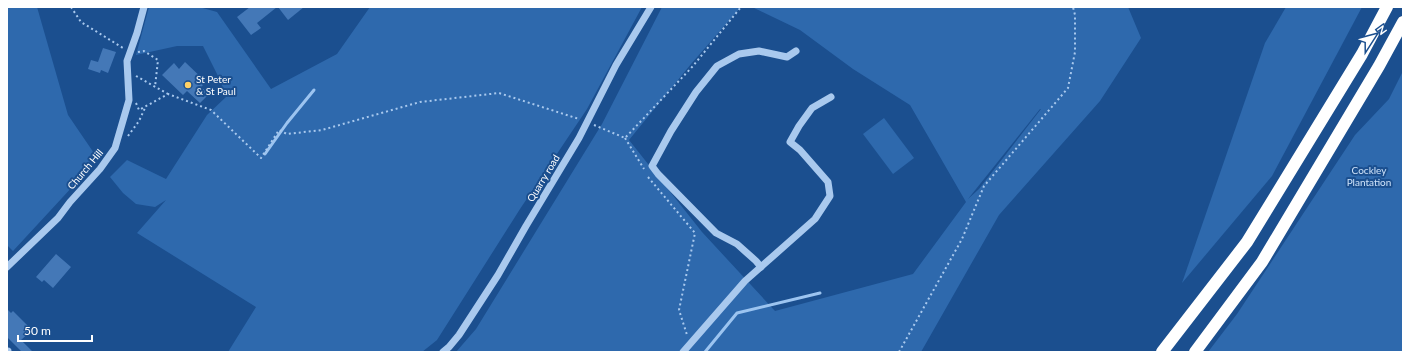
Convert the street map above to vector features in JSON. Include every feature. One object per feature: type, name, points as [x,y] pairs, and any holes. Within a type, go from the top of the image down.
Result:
[{"type":"highway","points":[[1162,352],[1247,242],[1362,54],[1387,7]]},
{"type":"highway","points":[[1195,352],[1262,262],[1379,66],[1403,22]]},
{"type":"street","name":"Quarry road","points":[[443,352],[459,335],[476,311],[579,138],[616,65],[651,7]]},
{"type":"street","name":"Church Hill","points":[[7,267],[58,218],[70,202],[100,169],[115,148],[129,100],[127,61],[143,11]]},
{"type":"street","points":[[761,267],[737,244],[716,233],[652,166],[671,131],[692,98],[717,66],[739,54],[759,51],[787,57],[796,51]]},
{"type":"street","points":[[685,349],[745,281],[815,219],[830,196],[828,182],[800,150],[790,142],[812,108],[831,97]]},
{"type":"path","points":[[71,7],[81,22],[130,52],[144,51],[158,60],[155,87]]},
{"type":"path","points":[[625,138],[693,66],[741,7]]},
{"type":"path","points":[[899,352],[962,239],[984,186],[1068,88],[1075,52],[1075,15],[1073,7]]},
{"type":"path","points":[[128,72],[168,94],[211,110],[261,158],[279,130],[287,134],[322,130],[420,102],[499,93],[587,122],[625,138],[650,180],[695,233],[679,310],[687,335],[685,349]]},
{"type":"path","points":[[129,87],[139,110],[168,94]]},
{"type":"green space","points":[[7,7],[37,7],[68,115],[98,159],[13,251],[7,245]]},
{"type":"green space","points":[[149,7],[199,7],[217,12],[271,89],[337,54],[370,7],[642,7],[587,109],[520,209],[437,340],[422,352],[228,352],[256,307],[137,233],[166,200],[155,207],[136,204],[123,193],[110,177],[127,160],[166,179],[207,115],[226,97],[220,80],[203,46],[177,46],[136,55]]},
{"type":"green space","points":[[662,7],[741,7],[691,64],[629,140],[702,232],[775,311],[913,274],[966,202],[910,105],[853,69],[800,30],[752,7],[1128,7],[1141,38],[1100,101],[999,215],[921,352],[456,352],[476,329],[602,124]],"holes":[[[1041,109],[979,189],[968,199]]]},
{"type":"green space","points":[[1286,7],[1362,7],[1272,176],[1182,283],[1265,43]]},
{"type":"green space","name":"Cockley Plantation","points":[[1403,71],[1403,352],[1208,352],[1237,314],[1355,135],[1389,99]]},
{"type":"green space","points":[[884,118],[914,158],[893,174],[863,134]]},
{"type":"building","points":[[250,7],[277,7],[257,23],[261,28],[251,35],[237,17]]},
{"type":"building","points":[[278,7],[304,7],[288,20]]},
{"type":"building","points":[[103,48],[116,52],[108,73],[101,70],[100,73],[88,69],[91,60],[98,62]]},
{"type":"building","name":"St Peter & St Paul","points":[[185,62],[206,82],[201,87],[209,94],[200,103],[187,91],[183,95],[162,75],[174,63],[179,69]]},
{"type":"building","points":[[56,254],[71,267],[53,288],[44,280],[42,282],[36,277]]},
{"type":"building","points":[[7,309],[11,313],[13,311],[32,330],[21,340],[33,352],[22,352],[7,337]]},
{"type":"waterway","points":[[265,154],[287,123],[314,90]]},
{"type":"waterway","points":[[705,352],[737,313],[820,293]]},
{"type":"place","name":"St Peter & St Paul","points":[[188,85]]}]
